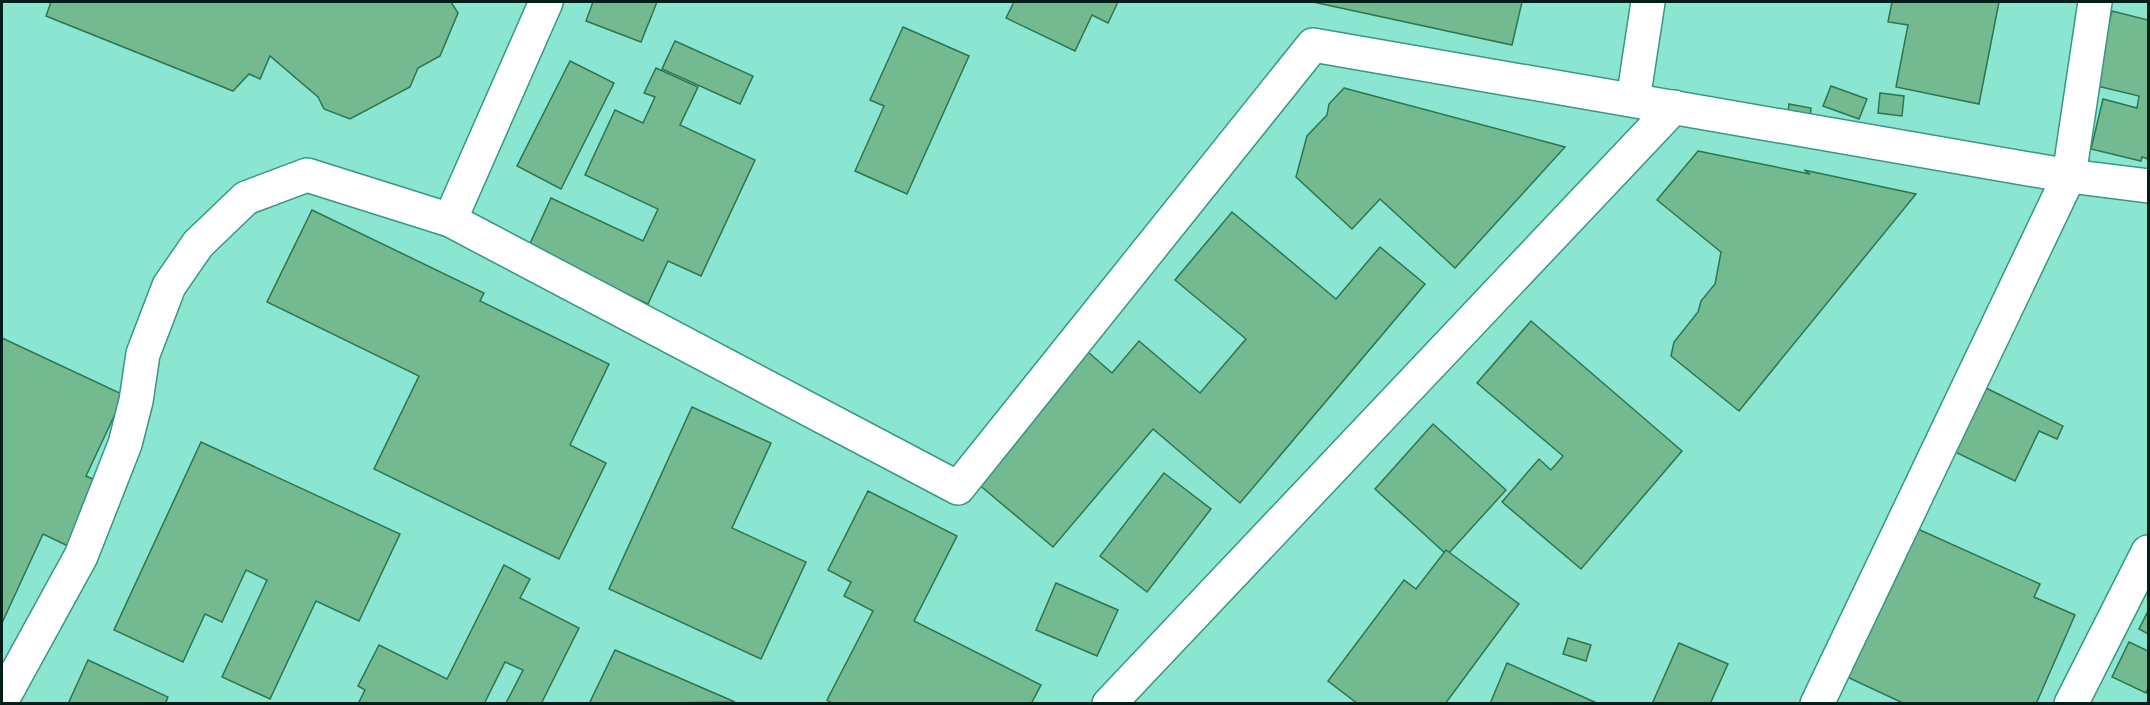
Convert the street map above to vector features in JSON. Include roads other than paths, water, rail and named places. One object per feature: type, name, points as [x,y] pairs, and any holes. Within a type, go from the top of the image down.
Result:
[{"type":"street","points":[[450,220],[546,2]]},
{"type":"street","points":[[1634,100],[1648,2]]},
{"type":"street","points":[[1817,704],[2069,176],[2095,2]]},
{"type":"street","points":[[2,700],[81,556],[125,444],[136,401],[143,354],[169,286],[198,244],[246,198],[308,175],[450,220],[958,488],[1313,45],[2069,176],[2148,186]]},
{"type":"street","points":[[1109,704],[1674,107]]},
{"type":"street","points":[[2071,704],[2148,552]]}]
